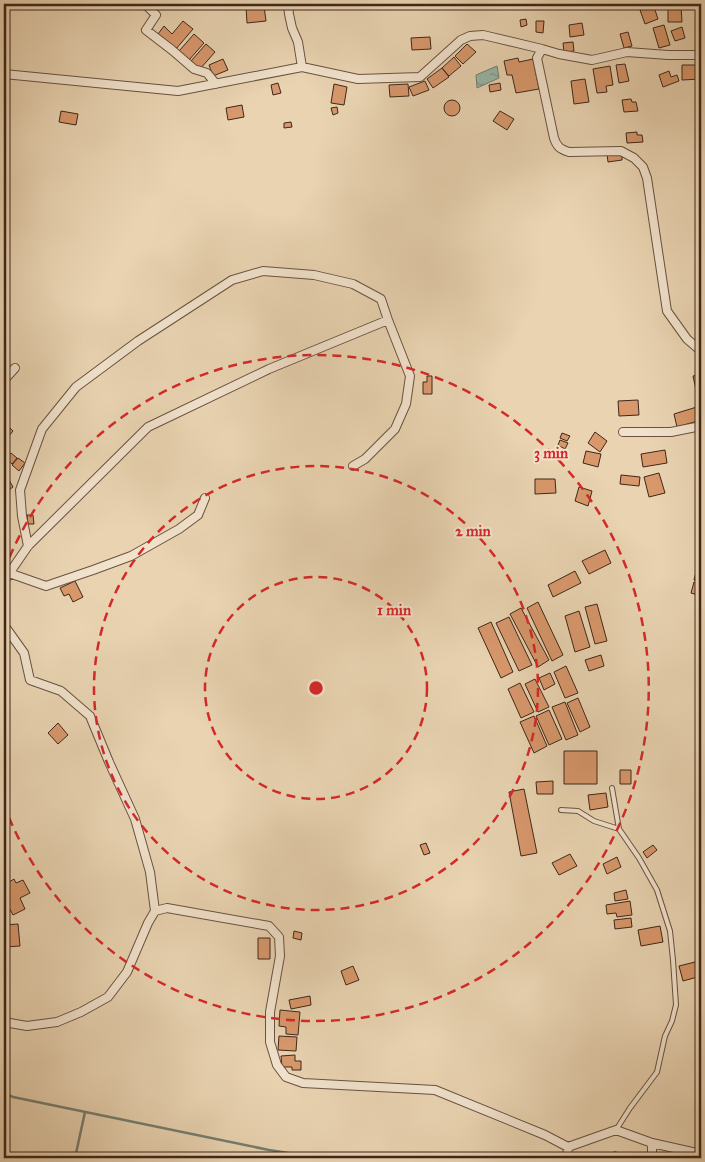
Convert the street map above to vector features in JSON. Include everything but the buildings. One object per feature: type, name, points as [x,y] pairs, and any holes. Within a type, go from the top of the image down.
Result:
[{"type":"street","points":[[147,4],[156,15],[146,30],[194,69],[207,73],[216,84]]},
{"type":"street","points":[[288,4],[292,28],[298,42],[302,67]]},
{"type":"street","points":[[4,74],[178,91],[302,67],[358,79],[420,77],[462,40],[470,36],[483,35],[559,54],[592,60],[627,52],[668,55],[701,54]]},
{"type":"street","points":[[542,49],[537,58],[557,146],[568,152],[621,151],[634,158],[642,167],[647,178],[667,311],[687,339],[701,351]]},
{"type":"street","points":[[28,546],[22,516],[20,490],[42,429],[76,386],[138,341],[232,280],[263,271],[314,275],[353,284],[380,299],[410,376],[406,404],[395,429],[365,458],[353,466]]},
{"type":"street","points":[[4,581],[28,546],[148,427],[269,369],[388,320]]},
{"type":"street","points":[[4,380],[14,368]]},
{"type":"street","points":[[623,432],[671,432],[701,426]]},
{"type":"street","points":[[9,574],[46,586],[131,556],[198,516],[205,498]]},
{"type":"street","points":[[4,625],[24,653],[30,680],[61,692],[90,716],[135,819],[150,872],[155,911],[127,972],[108,997],[81,1012],[57,1022],[27,1026],[4,1022]]},
{"type":"street","points":[[155,911],[168,908],[269,926],[278,938],[280,956],[270,1012],[270,1042],[277,1065],[286,1077],[303,1083],[435,1090],[545,1135],[568,1147],[616,1130],[652,1143],[701,1154]]},
{"type":"street","points":[[652,1143],[652,1158]]},
{"type":"street","points":[[567,1158],[568,1147]]},
{"type":"lane","points":[[612,788],[619,829],[658,890],[670,931],[674,960],[676,1005],[672,1021],[665,1036],[657,1072],[616,1130]]},
{"type":"lane","points":[[562,810],[578,810],[594,821],[619,829]]},
{"type":"water","points":[[497,66],[499,78],[477,88],[476,75]]},
{"type":"waterway","points":[[4,1093],[13,1097],[269,1150],[320,1158]]},
{"type":"waterway","points":[[75,1158],[85,1112]]},
{"type":"waterway","points":[[607,1158],[615,1152],[627,1158]]}]
